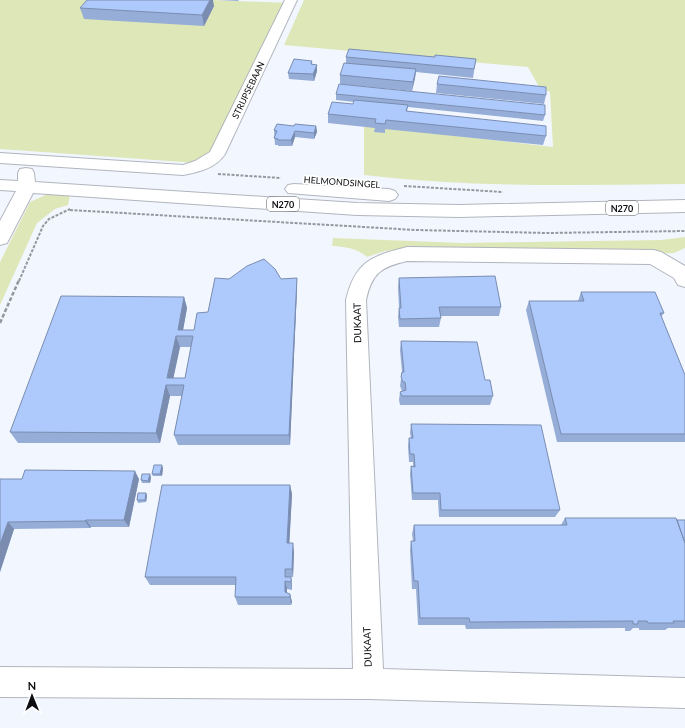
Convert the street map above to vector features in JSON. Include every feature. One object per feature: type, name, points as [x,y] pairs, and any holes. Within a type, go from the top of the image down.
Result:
[{"type":"street","name":"STRIJPSEBAAN","points":[[194,169],[207,163],[217,154],[291,0]]},
{"type":"street","points":[[0,158],[170,170],[194,169]]},
{"type":"street","name":"HELMONDSINGEL","points":[[0,170],[27,179],[80,190],[357,209],[459,212],[558,208],[685,206]]},
{"type":"street","points":[[0,239],[27,179]]},
{"type":"street","name":"HELMONDSINGEL","points":[[4,185],[27,179],[457,200],[558,208]]},
{"type":"street","points":[[0,202],[4,185]]},
{"type":"street","name":"DUKAAT","points":[[368,684],[356,300],[359,284],[371,267],[387,258],[407,254],[654,257],[681,269]]},
{"type":"street","points":[[0,682],[368,684],[685,693]]},
{"type":"path","points":[[194,169],[212,174],[283,178]]},
{"type":"path","points":[[401,186],[510,193]]},
{"type":"path","points":[[0,323],[43,226],[49,219],[60,212],[70,210],[80,190]]},
{"type":"green space","points":[[0,0],[212,0],[290,3],[211,164],[0,149]]},
{"type":"green space","points":[[304,0],[685,0],[685,184],[484,184],[364,175],[364,125],[553,147],[550,92],[539,87],[528,67],[284,45]]},
{"type":"green space","points":[[71,191],[68,205],[55,209],[37,223],[0,305],[0,262],[30,202],[48,194]]},
{"type":"green space","points":[[685,237],[685,248],[674,253],[654,254],[412,249],[385,251],[367,257],[355,250],[332,246],[333,238],[463,243],[661,240]]},
{"type":"building","points":[[87,0],[210,0],[202,15],[80,8]]},
{"type":"building","points":[[349,49],[435,57],[435,55],[476,59],[474,69],[346,57]]},
{"type":"building","points":[[294,59],[312,61],[311,64],[317,65],[313,74],[288,73]]},
{"type":"building","points":[[344,63],[416,69],[413,82],[340,75]]},
{"type":"building","points":[[439,76],[546,87],[546,95],[437,84]]},
{"type":"building","points":[[339,84],[545,105],[545,115],[336,94]]},
{"type":"building","points":[[354,100],[408,105],[406,111],[546,126],[546,136],[386,120],[385,124],[375,123],[376,119],[328,114],[332,102],[353,104]]},
{"type":"building","points":[[277,124],[316,126],[314,133],[295,131],[291,140],[278,140],[274,138],[277,131],[274,130]]},
{"type":"building","points":[[264,259],[275,269],[281,279],[297,278],[289,435],[174,435],[184,385],[166,385],[156,433],[10,432],[61,296],[184,297],[178,330],[194,330],[197,313],[208,312],[215,278],[229,279],[247,266]],"holes":[[[176,336],[193,336],[185,378],[167,378]]]},
{"type":"building","points":[[495,276],[501,307],[439,307],[441,318],[400,319],[399,308],[401,308],[399,278]]},
{"type":"building","points":[[581,292],[655,292],[664,313],[660,313],[685,375],[685,434],[561,434],[529,301],[584,301]]},
{"type":"building","points":[[401,341],[477,342],[485,380],[490,380],[493,396],[402,396],[400,392],[406,390],[405,382],[403,382],[401,377],[402,372],[404,372]]},
{"type":"building","points":[[411,424],[541,425],[560,510],[441,510],[440,493],[413,493],[411,466],[415,467],[414,454],[410,454],[409,438],[413,438]]},
{"type":"building","points":[[154,465],[162,465],[160,474],[152,474]]},
{"type":"building","points":[[25,470],[135,471],[124,520],[8,522],[0,544],[0,479],[22,479]]},
{"type":"building","points":[[142,474],[150,474],[148,481],[141,480]]},
{"type":"building","points":[[162,485],[290,485],[287,543],[293,543],[292,569],[285,569],[285,577],[291,577],[291,582],[285,581],[285,592],[290,594],[290,597],[235,597],[236,577],[145,577]]},
{"type":"building","points":[[138,493],[146,493],[145,500],[137,500]]},
{"type":"building","points":[[565,518],[676,518],[685,543],[685,621],[673,621],[674,623],[648,623],[647,621],[638,621],[638,624],[633,624],[633,621],[470,622],[469,618],[420,618],[418,581],[414,581],[411,541],[415,541],[414,525],[567,525]]},
{"type":"building","points":[[677,520],[685,520],[685,543]]}]
